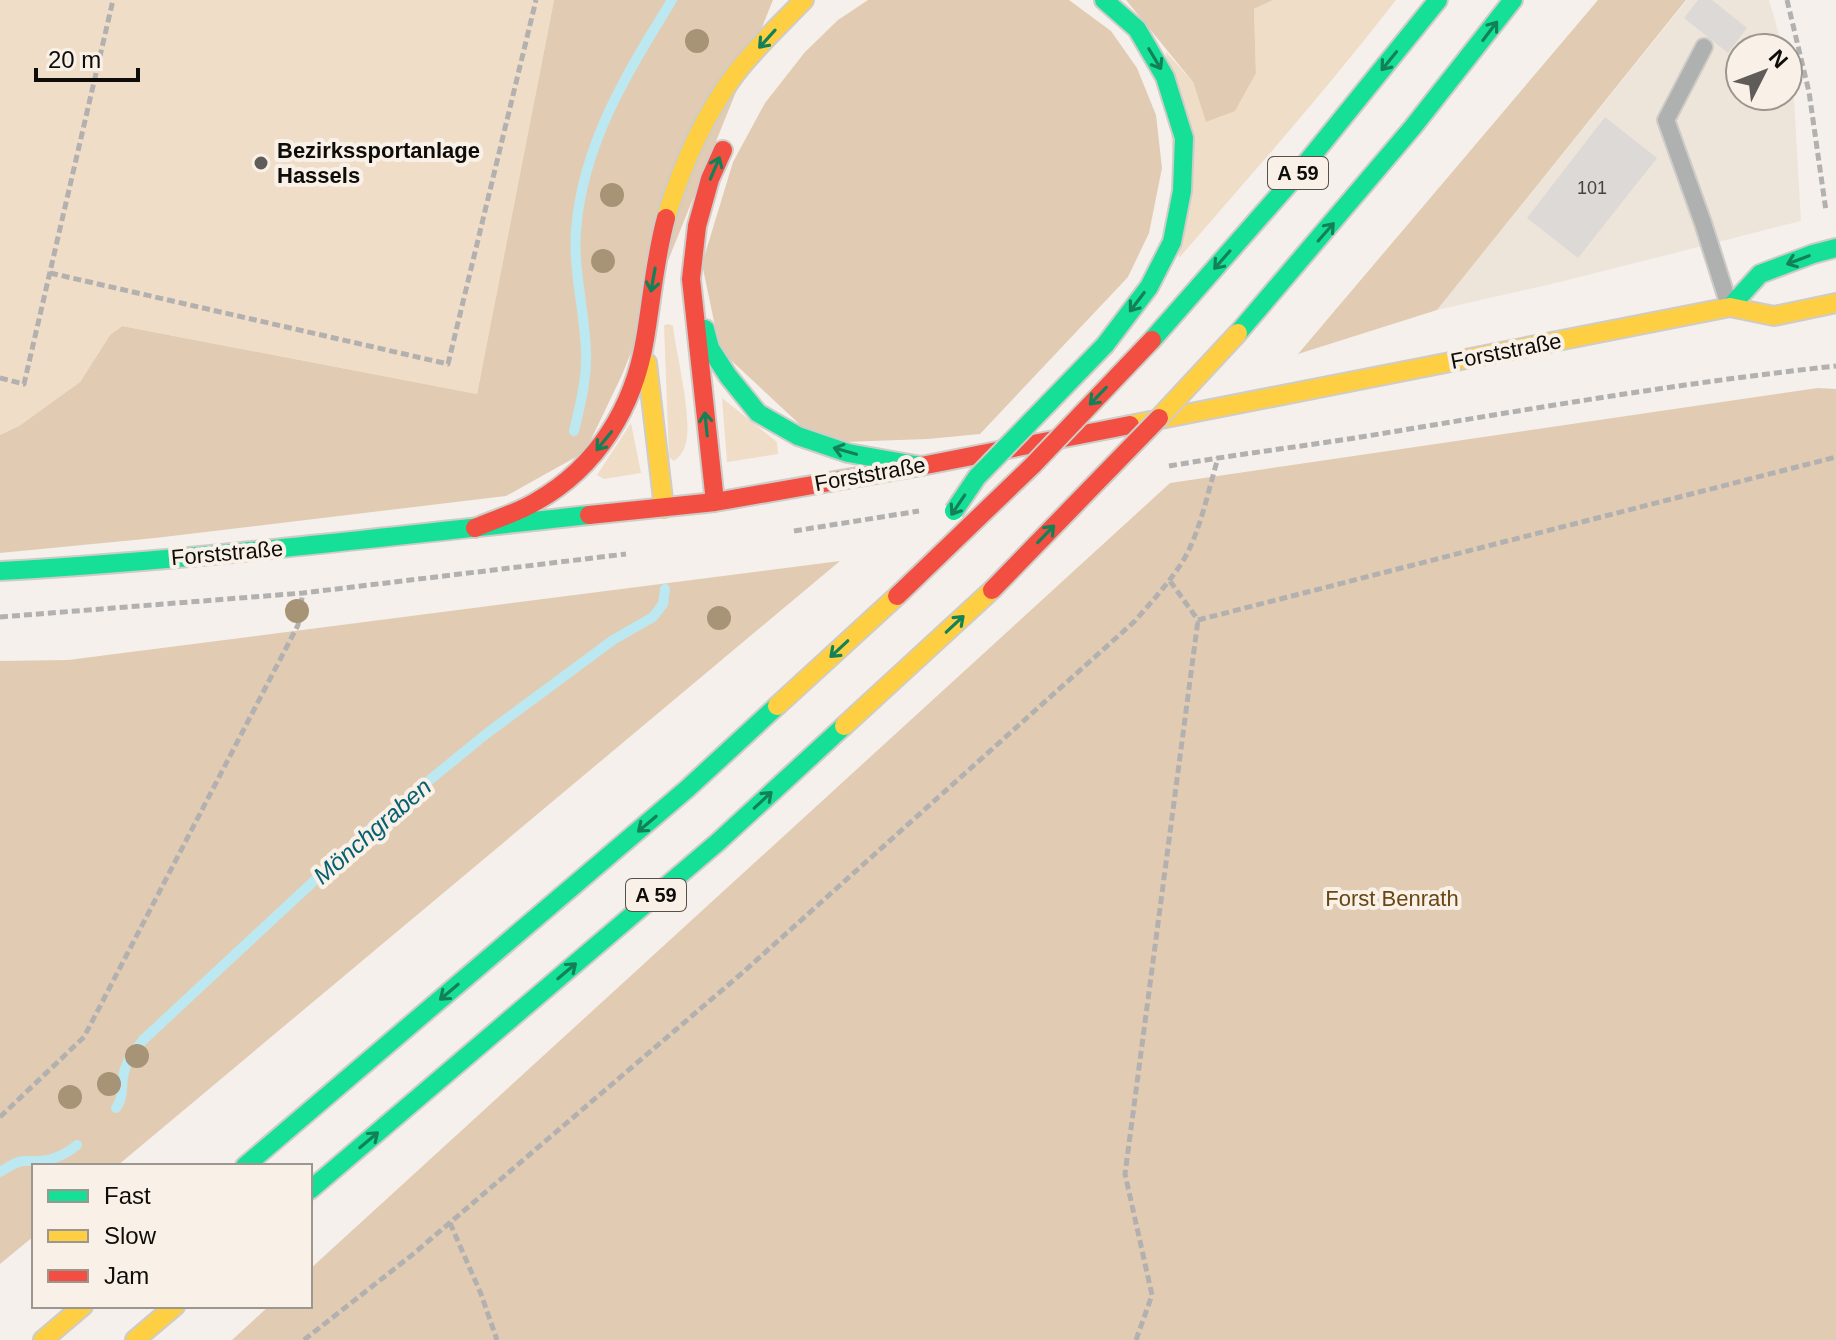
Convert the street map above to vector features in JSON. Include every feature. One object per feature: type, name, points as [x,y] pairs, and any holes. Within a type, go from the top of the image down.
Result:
[{"type":"main road","points":[[475,528],[536,502],[578,474],[614,430],[629,399],[645,344],[652,281],[666,217],[682,172],[731,79],[804,0]]},
{"type":"main road","points":[[897,596],[977,477],[1105,345],[1149,287],[1172,242],[1182,191],[1184,138],[1165,77],[1137,29],[1104,0]]},
{"type":"main road","name":"A 59","points":[[247,1164],[687,789],[897,596],[1033,465],[1152,340],[1295,177],[1438,0]]},
{"type":"main road","name":"A 59","points":[[312,1188],[718,842],[992,590],[1238,333],[1384,164],[1513,0]]},
{"type":"main road","points":[[715,502],[691,279],[697,226],[710,179],[731,134]]},
{"type":"main road","points":[[1730,307],[1760,274],[1836,248]]},
{"type":"main road","points":[[691,279],[710,348],[758,413],[798,436],[848,453],[921,466]]},
{"type":"main road","name":"Forststraße","points":[[0,571],[303,546],[715,502],[921,466],[1730,307],[1774,316],[1836,303]]},
{"type":"main road","points":[[645,344],[664,508]]},
{"type":"main road","points":[[43,1340],[81,1308]]},
{"type":"main road","points":[[135,1340],[173,1308]]},
{"type":"lane","points":[[1704,47],[1666,120],[1730,307]]},
{"type":"path","points":[[0,378],[24,384],[113,0]]},
{"type":"path","points":[[50,273],[448,364],[536,0]]},
{"type":"path","points":[[1787,0],[1809,92],[1828,223]]},
{"type":"path","points":[[304,1340],[450,1223],[741,974],[1135,621],[1185,558],[1218,458],[1637,391],[1836,366]]},
{"type":"path","points":[[1198,620],[1836,457]]},
{"type":"path","points":[[0,1117],[84,1037],[298,625],[303,593],[303,546]]},
{"type":"path","points":[[1136,1340],[1152,1295],[1125,1174],[1198,620],[1169,581]]},
{"type":"path","points":[[450,1223],[497,1340]]},
{"type":"shaded area","name":"Bezirkssportanlage Hassels","points":[[0,0],[554,0],[477,394],[122,326],[110,335],[80,382],[19,426],[0,435]]},
{"type":"shaded area","points":[[1273,0],[1396,0],[1317,98],[1179,258],[1166,52],[1193,82],[1206,121],[1256,73],[1254,9]]},
{"type":"shaded area","points":[[1687,0],[1769,0],[1778,32],[1724,32],[1724,112],[1795,112],[1801,221],[1437,310]]},
{"type":"shaded area","points":[[664,325],[673,326],[687,421],[685,446],[674,461],[669,457]]},
{"type":"shaded area","points":[[722,398],[777,442],[778,454],[727,462]]},
{"type":"shaded area","points":[[631,423],[641,473],[604,479],[597,475]]},
{"type":"green space","points":[[554,0],[773,0],[622,375],[585,452],[506,496],[155,538],[0,553],[0,435],[19,426],[80,382],[110,335],[122,326],[477,394]]},
{"type":"green space","points":[[868,0],[1069,0],[1111,31],[1137,68],[1156,115],[1162,168],[1149,233],[1128,277],[980,434],[843,442],[809,433],[720,350],[702,264],[733,162],[765,103],[805,52],[838,20]]},
{"type":"green space","points":[[1126,0],[1273,0],[1254,9],[1256,73],[1235,111],[1206,122],[1193,82]]},
{"type":"green space","points":[[1598,0],[1686,0],[1437,310],[1298,354]]},
{"type":"green space","name":"Forst Benrath","points":[[1818,388],[1836,389],[1836,1340],[232,1340],[267,1308],[312,1308],[312,1267],[1170,483]]},
{"type":"green space","points":[[840,561],[119,1164],[32,1164],[32,1238],[0,1264],[0,661],[68,660]]},
{"type":"building","points":[[1698,0],[1712,0],[1747,28],[1744,32],[1724,32],[1724,50],[1684,18]]},
{"type":"building","points":[[1605,117],[1657,158],[1578,258],[1527,218]]},
{"type":"waterway","name":"Mönchgraben","points":[[574,431],[586,363],[576,245],[580,198],[610,110],[672,0]]},
{"type":"waterway","name":"Mönchgraben","points":[[116,1108],[126,1065],[143,1040],[371,828],[486,734],[613,640],[653,617],[663,604],[665,589]]},
{"type":"waterway","name":"Mönchgraben","points":[[0,1172],[20,1162],[53,1159],[77,1145]]},
{"type":"traffic: fast","points":[[1104,0],[1137,29],[1165,77],[1184,138],[1182,191],[1172,242],[1149,287],[1105,345]]},
{"type":"traffic: fast","points":[[1152,340],[1295,177],[1438,0]]},
{"type":"traffic: fast","points":[[1238,333],[1413,127],[1513,0]]},
{"type":"traffic: fast","points":[[1730,307],[1760,274],[1836,248]]},
{"type":"traffic: fast","points":[[705,329],[710,348],[758,413],[798,436],[848,453],[921,466]]},
{"type":"traffic: fast","points":[[954,511],[977,477],[1105,345]]},
{"type":"traffic: fast","points":[[0,571],[221,554],[589,515]]},
{"type":"traffic: fast","points":[[247,1164],[687,789],[777,706]]},
{"type":"traffic: fast","points":[[312,1188],[718,842],[844,726]]},
{"type":"traffic: slow","points":[[666,218],[695,142],[724,89],[752,54],[804,0]]},
{"type":"traffic: slow","points":[[1130,425],[1730,307],[1774,316],[1836,303]]},
{"type":"traffic: slow","points":[[1159,418],[1238,333]]},
{"type":"traffic: slow","points":[[647,363],[664,508]]},
{"type":"traffic: slow","points":[[844,726],[992,590]]},
{"type":"traffic: slow","points":[[777,706],[897,596]]},
{"type":"traffic: slow","points":[[43,1340],[81,1308]]},
{"type":"traffic: slow","points":[[135,1340],[173,1308]]},
{"type":"traffic: jam","points":[[715,502],[691,279],[697,226],[710,179],[723,150]]},
{"type":"traffic: jam","points":[[475,528],[522,509],[558,487],[578,471],[609,433],[622,411],[640,364],[666,218]]},
{"type":"traffic: jam","points":[[897,596],[1033,465],[1152,340]]},
{"type":"traffic: jam","points":[[992,590],[1159,418]]},
{"type":"traffic: jam","points":[[589,515],[715,502],[1130,425]]},
{"type":"place","name":"Bezirkssportanlage Hassels","points":[[261,163]]}]
